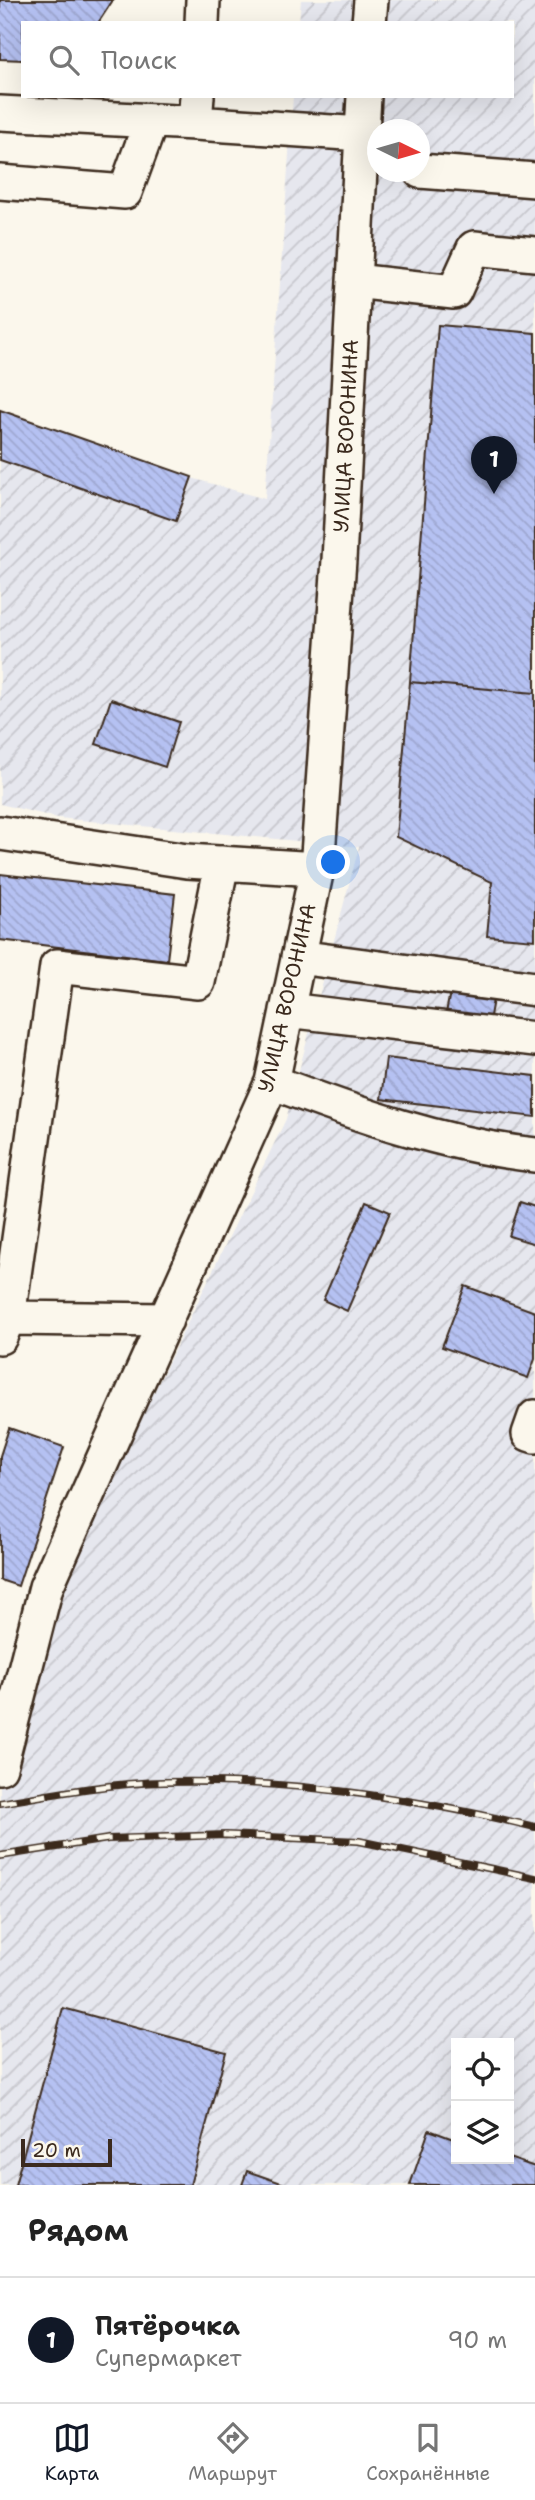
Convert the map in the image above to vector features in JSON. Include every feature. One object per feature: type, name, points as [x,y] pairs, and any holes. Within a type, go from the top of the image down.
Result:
[{"type":"street","points":[[202,21],[203,0]]},
{"type":"street","points":[[369,21],[371,0]]},
{"type":"street","name":"УЛИЦА ВОРОНИНА","points":[[0,1766],[46,1587],[272,1082],[317,869],[339,560],[354,281],[366,156],[364,98]]},
{"type":"street","points":[[0,113],[151,121],[196,110],[366,156]]},
{"type":"street","points":[[0,182],[125,192],[151,121]]},
{"type":"street","points":[[430,172],[535,180]]},
{"type":"street","points":[[354,281],[454,292],[474,248],[535,254]]},
{"type":"street","points":[[0,833],[187,861],[317,869]]},
{"type":"street","points":[[166,1320],[4,1327],[57,966],[198,982],[222,863]]},
{"type":"street","points":[[298,957],[535,989]]},
{"type":"street","points":[[287,1010],[535,1039]]},
{"type":"street","points":[[272,1082],[354,1113],[492,1150],[535,1155]]},
{"type":"street","points":[[535,1417],[529,1434],[535,1436]]},
{"type":"shaded area","points":[[301,0],[535,0],[535,2185],[0,2185],[0,1711],[286,1119],[359,847],[58,818],[0,804],[0,423],[265,499],[293,98],[514,98],[514,21],[299,21]]},
{"type":"building","points":[[0,0],[113,0],[99,21],[21,21],[21,60],[0,59]]},
{"type":"building","points":[[438,325],[535,333],[535,693],[410,682]]},
{"type":"building","points":[[0,410],[192,477],[176,521],[0,460]]},
{"type":"building","points":[[410,682],[535,693],[535,940],[487,936],[492,882],[396,837]]},
{"type":"building","points":[[111,699],[179,722],[165,767],[96,744]]},
{"type":"building","points":[[0,874],[175,894],[167,960],[0,940]]},
{"type":"building","points":[[451,986],[494,994],[488,1027],[445,1019]]},
{"type":"building","points":[[386,1058],[535,1076],[535,1117],[381,1099]]},
{"type":"building","points":[[366,1202],[390,1212],[347,1311],[323,1300]]},
{"type":"building","points":[[520,1202],[535,1207],[535,1244],[509,1236]]},
{"type":"building","points":[[465,1286],[535,1312],[535,1359],[528,1378],[442,1347]]},
{"type":"building","points":[[9,1428],[64,1447],[18,1586],[0,1580],[0,1456]]},
{"type":"building","points":[[63,2008],[226,2052],[190,2185],[15,2185]]},
{"type":"building","points":[[429,2130],[451,2138],[451,2164],[514,2164],[514,2160],[535,2167],[535,2185],[410,2185]]},
{"type":"building","points":[[247,2171],[287,2185],[242,2185]]},
{"type":"railway","points":[[0,1803],[123,1784],[258,1784],[397,1799],[535,1827]]},
{"type":"railway","points":[[0,1856],[108,1839],[226,1835],[359,1841],[535,1878]]},
{"type":"place","name":"Пятёрочка","points":[[494,494]]}]
